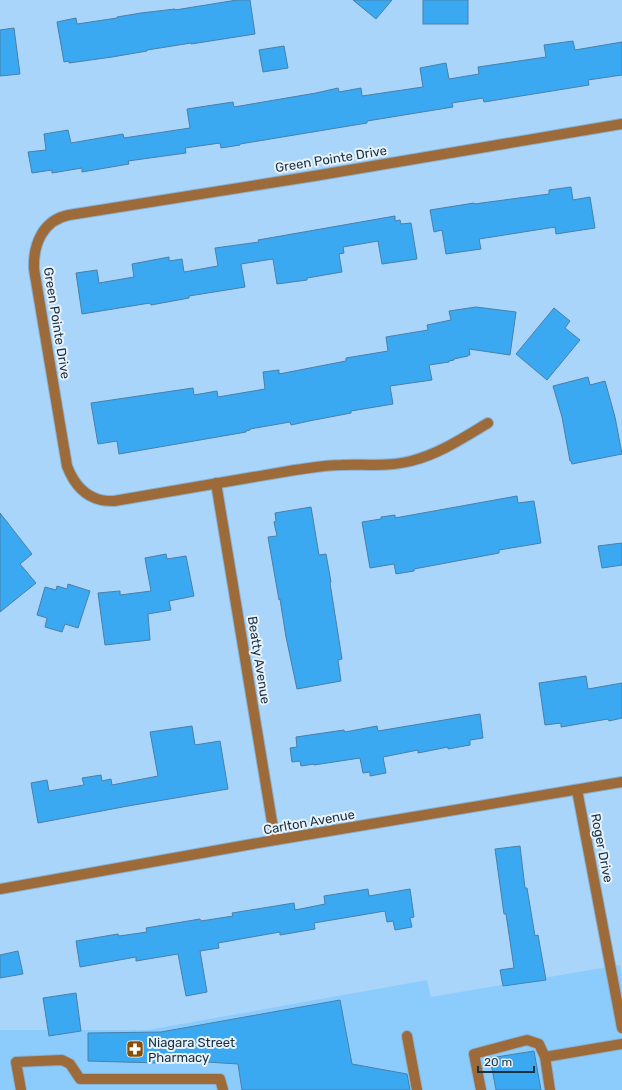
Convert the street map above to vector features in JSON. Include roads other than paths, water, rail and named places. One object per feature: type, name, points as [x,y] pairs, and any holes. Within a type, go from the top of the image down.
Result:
[{"type":"street","name":"Green Pointe Drive","points":[[488,423],[433,454],[410,461],[380,464],[318,466],[114,501],[102,501],[94,498],[87,494],[75,482],[67,466],[34,268],[34,253],[36,245],[39,238],[49,225],[62,216],[314,176],[622,124]]},
{"type":"street","name":"Beatty Avenue","points":[[216,484],[276,840]]},
{"type":"street","name":"Carlton Avenue","points":[[0,889],[276,840],[622,782]]},
{"type":"street","name":"Roger Drive","points":[[577,790],[622,1028]]},
{"type":"street","points":[[407,1036],[417,1090]]},
{"type":"street","points":[[481,1090],[474,1054],[527,1040],[539,1044],[545,1057],[550,1090]]},
{"type":"street","points":[[545,1057],[622,1044]]},
{"type":"street","points":[[21,1090],[16,1062],[62,1060],[70,1064],[80,1079],[220,1079],[223,1090]]},
{"type":"place","name":"Niagara Street Pharmacy","points":[[135,1049]]}]
